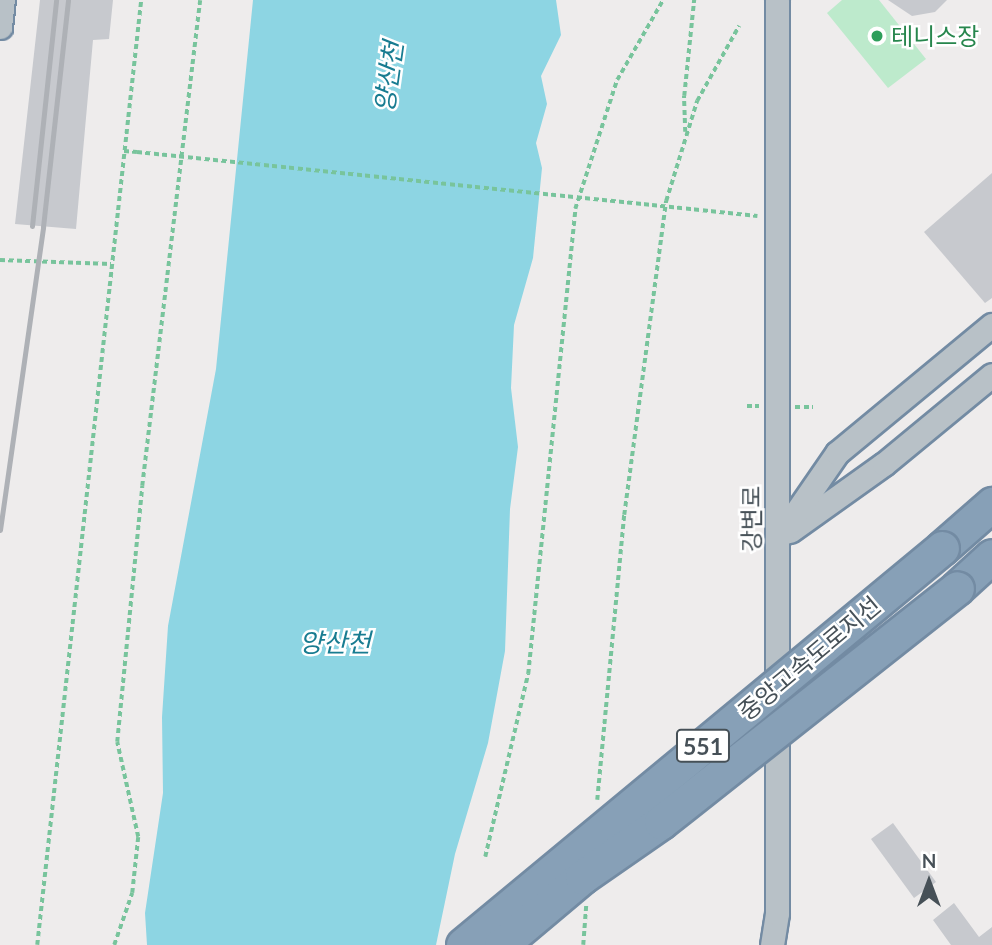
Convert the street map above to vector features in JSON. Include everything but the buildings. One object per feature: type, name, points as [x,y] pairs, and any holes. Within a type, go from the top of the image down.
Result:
[{"type":"highway","name":"중앙고속도로지선","points":[[463,945],[992,504]]},
{"type":"highway","name":"중앙고속도로지선","points":[[501,945],[582,877],[661,822],[979,569]]},
{"type":"street","points":[[0,27],[3,0]]},
{"type":"street","name":"강변로","points":[[772,945],[778,913],[778,0]]},
{"type":"street","points":[[778,540],[837,453],[992,325]]},
{"type":"street","points":[[778,540],[884,464],[992,375]]},
{"type":"path","points":[[37,945],[91,485],[111,264],[141,0]]},
{"type":"path","points":[[114,945],[132,893],[138,837],[117,743],[200,0]]},
{"type":"path","points":[[485,857],[528,674],[575,209],[617,80],[663,0]]},
{"type":"path","points":[[686,137],[684,96],[694,0]]},
{"type":"path","points":[[596,808],[624,515],[665,205],[697,101],[739,26]]},
{"type":"path","points":[[124,151],[759,216]]},
{"type":"path","points":[[0,260],[111,264]]},
{"type":"path","points":[[583,945],[587,904]]},
{"type":"green space","name":"테니스장","points":[[842,0],[879,0],[926,59],[888,88],[827,13]]},
{"type":"water","name":"양산천","points":[[253,0],[556,0],[561,35],[541,76],[547,104],[536,143],[542,168],[533,258],[514,325],[511,388],[518,447],[510,509],[505,651],[488,743],[455,854],[436,945],[147,945],[145,913],[163,793],[162,717],[168,626],[216,369]]},
{"type":"railway","points":[[32,226],[56,0]]},
{"type":"railway","points":[[0,530],[43,227],[68,0]]},
{"type":"place","name":"테니스장","points":[[877,36]]}]
